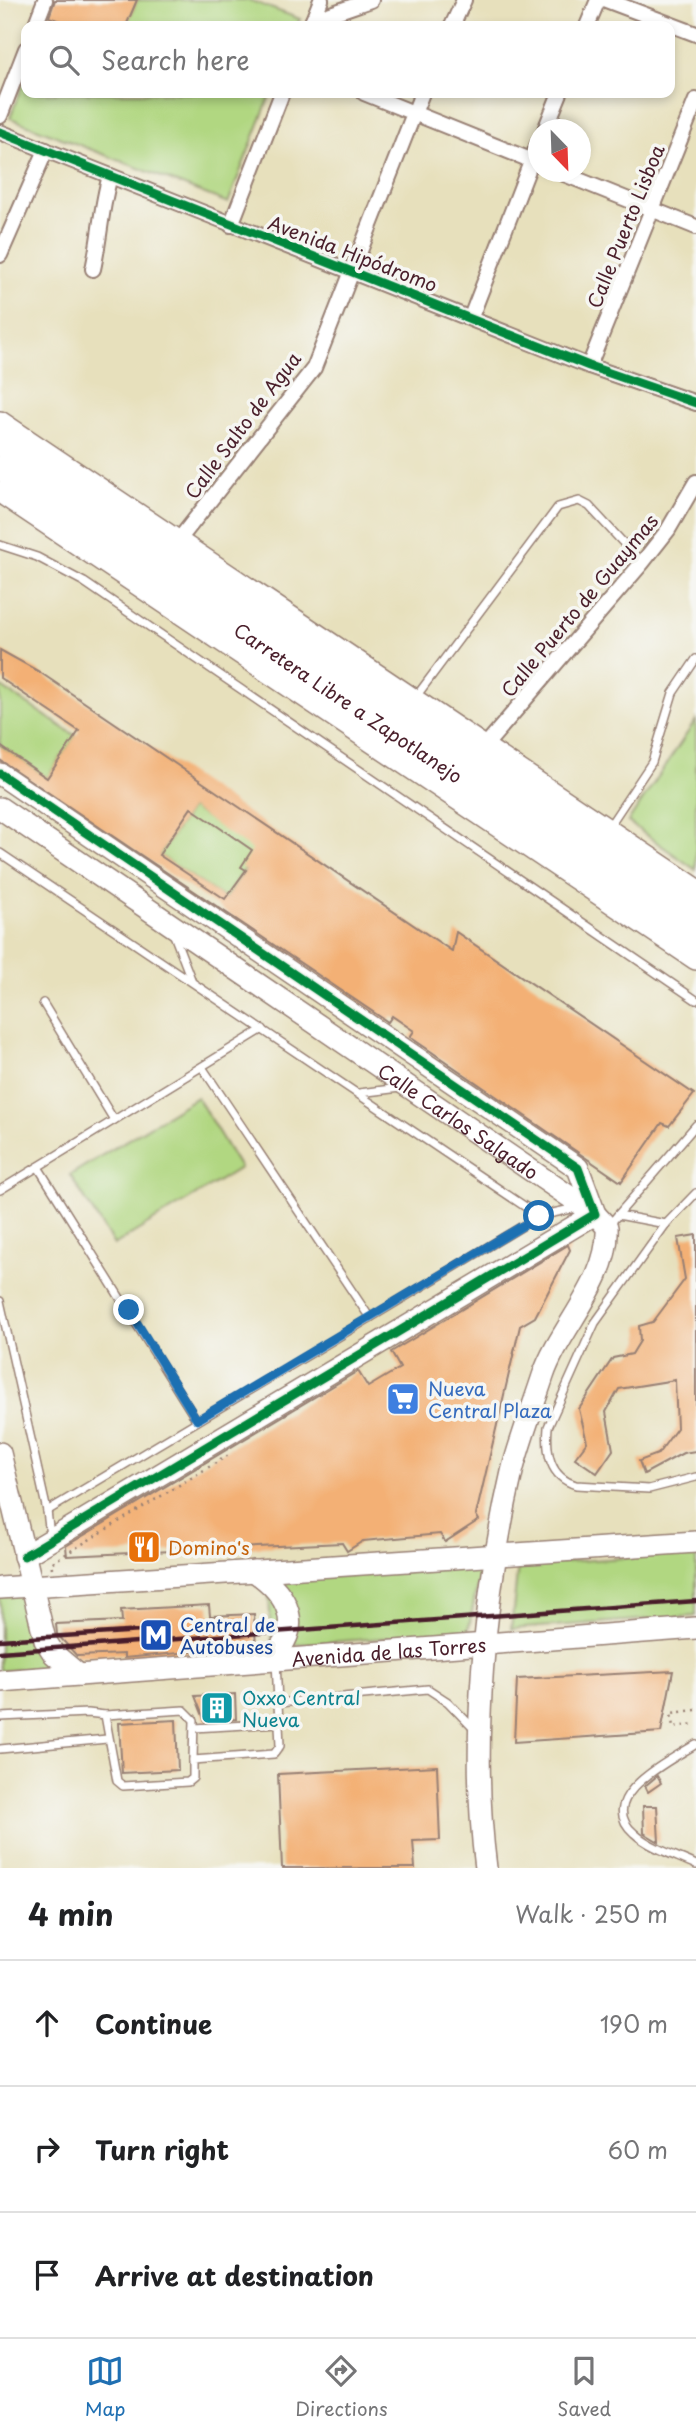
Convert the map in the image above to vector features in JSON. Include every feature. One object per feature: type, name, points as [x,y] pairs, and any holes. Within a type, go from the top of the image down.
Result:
[{"type":"main road","name":"Carretera Libre a Zapotlanejo","points":[[0,444],[696,911]]},
{"type":"main road","name":"Carretera Libre a Zapotlanejo","points":[[0,468],[696,936]]},
{"type":"main road","points":[[88,527],[249,657]]},
{"type":"street","points":[[37,21],[45,0]]},
{"type":"street","points":[[313,21],[321,0]]},
{"type":"street","points":[[317,21],[371,0]]},
{"type":"street","points":[[454,21],[464,0]]},
{"type":"street","points":[[589,21],[598,0]]},
{"type":"street","points":[[606,0],[662,21]]},
{"type":"street","points":[[675,26],[696,34]]},
{"type":"street","points":[[0,116],[21,62]]},
{"type":"street","points":[[231,225],[280,98]]},
{"type":"street","points":[[376,98],[528,159]]},
{"type":"street","name":"Calle Salto de Agua","points":[[177,541],[314,368],[420,98]]},
{"type":"street","points":[[549,119],[558,98]]},
{"type":"street","name":"Calle Puerto Lisboa","points":[[589,366],[696,100]]},
{"type":"street","name":"Avenida Hipódromo","points":[[0,132],[589,366],[696,402]]},
{"type":"street","points":[[0,255],[46,150]]},
{"type":"street","points":[[93,269],[100,239],[103,199],[110,176]]},
{"type":"street","points":[[471,317],[528,179]]},
{"type":"street","points":[[584,182],[696,227]]},
{"type":"street","name":"Carretera Libre a Zapotlanejo","points":[[0,422],[413,702],[696,889]]},
{"type":"street","name":"Calle Puerto de Guaymas","points":[[484,747],[642,564],[668,530],[696,482]]},
{"type":"street","name":"Carretera Libre a Zapotlanejo","points":[[0,492],[696,959]]},
{"type":"street","points":[[0,774],[578,1168],[602,1216],[606,1254],[545,1372],[512,1470],[496,1555],[486,1642],[480,1736],[486,1868]]},
{"type":"street","name":"Calle Carlos Salgado","points":[[0,808],[602,1216]]},
{"type":"street","points":[[24,1556],[602,1216]]},
{"type":"street","points":[[0,1453],[4,1488],[45,1640],[54,1654],[79,1675]]},
{"type":"street","points":[[0,1588],[696,1542]]},
{"type":"street","points":[[254,1571],[276,1587],[287,1607],[289,1623],[286,1637],[272,1659]]},
{"type":"street","name":"Avenida de las Torres","points":[[0,1681],[696,1628]]},
{"type":"lane","points":[[413,702],[558,507],[579,501],[589,506],[642,564]]},
{"type":"lane","points":[[0,545],[37,557],[84,582],[696,1000]]},
{"type":"lane","points":[[607,829],[652,762],[673,693],[696,660]]},
{"type":"lane","points":[[0,853],[539,1216]]},
{"type":"lane","points":[[170,924],[191,980]]},
{"type":"lane","points":[[43,1003],[114,1120]]},
{"type":"lane","points":[[0,1190],[263,1029]]},
{"type":"lane","points":[[202,1067],[370,1318]]},
{"type":"lane","points":[[359,1093],[408,1087]]},
{"type":"lane","points":[[602,1216],[696,1125]]},
{"type":"lane","points":[[38,1167],[197,1420]]},
{"type":"lane","points":[[696,1193],[666,1224],[595,1323],[548,1427],[547,1444],[556,1474],[565,1482],[576,1485],[649,1489],[696,1477]]},
{"type":"lane","points":[[47,1511],[539,1216],[572,1209],[602,1216],[666,1224]]},
{"type":"lane","points":[[0,1301],[51,1539]]},
{"type":"lane","points":[[193,1760],[274,1754],[280,1746],[272,1659]]},
{"type":"lane","points":[[278,1703],[428,1689],[448,1702],[480,1736]]},
{"type":"lane","points":[[0,1717],[184,1710],[192,1717],[194,1728],[193,1778],[188,1782],[121,1786],[107,1739],[105,1715]]},
{"type":"lane","points":[[194,1728],[279,1723]]},
{"type":"lane","points":[[0,1749],[107,1739]]},
{"type":"lane","points":[[696,1744],[633,1787],[625,1797],[622,1811],[627,1826],[638,1837],[696,1865]]},
{"type":"path","points":[[54,1585],[51,1563],[240,1448]]},
{"type":"path","points":[[696,1710],[671,1713],[673,1727],[696,1724]]},
{"type":"green space","points":[[137,0],[249,0],[300,19],[299,21],[128,21]]},
{"type":"green space","points":[[21,88],[21,98],[269,98],[228,203],[10,118]]},
{"type":"green space","points":[[0,686],[76,736],[47,778],[0,746]]},
{"type":"green space","points":[[696,720],[696,870],[628,822]]},
{"type":"green space","points":[[191,808],[254,848],[245,869],[225,899],[159,855]]},
{"type":"green space","points":[[197,1097],[240,1168],[114,1245],[70,1175]]},
{"type":"green space","points":[[696,1553],[696,1616],[511,1629],[518,1565]]},
{"type":"green space","points":[[481,1566],[468,1632],[272,1646],[268,1580]]},
{"type":"green space","points":[[23,1594],[29,1631],[47,1667],[0,1671],[0,1597]]},
{"type":"building","points":[[55,0],[137,0],[128,21],[60,21],[49,17]]},
{"type":"building","points":[[0,650],[38,671],[452,951],[456,932],[694,1094],[669,1126],[662,1123],[621,1182],[410,1037],[414,1031],[392,1016],[388,1022],[0,760],[0,746],[47,778],[79,731],[0,678]],"holes":[[[191,808],[252,850],[241,867],[246,870],[225,899],[159,855]]]},
{"type":"building","points":[[696,1235],[696,1451],[683,1453],[644,1474],[639,1461],[658,1454],[677,1428],[675,1380],[619,1389],[606,1412],[613,1450],[597,1473],[575,1458],[587,1442],[579,1409],[613,1358],[632,1354],[640,1341],[639,1326],[653,1322],[685,1279],[678,1238]]},
{"type":"building","name":"Nueva Central Plaza","points":[[568,1245],[570,1250],[535,1317],[520,1326],[476,1515],[479,1520],[445,1542],[440,1534],[363,1541],[347,1551],[342,1543],[67,1556],[66,1546],[358,1371],[368,1387],[400,1368],[391,1352]]},
{"type":"building","name":"Central de Autobuses","points":[[209,1605],[210,1616],[254,1614],[256,1646],[124,1658],[124,1654],[77,1656],[57,1634],[56,1624],[122,1621],[121,1610]]},
{"type":"building","points":[[673,1671],[661,1732],[514,1742],[517,1679]]},
{"type":"building","name":"Oxxo Central Nueva","points":[[235,1694],[236,1719],[205,1721],[195,1696]]},
{"type":"building","points":[[176,1720],[178,1770],[122,1773],[119,1723]]},
{"type":"building","points":[[437,1766],[440,1840],[413,1841],[415,1868],[282,1868],[278,1774]]},
{"type":"building","points":[[657,1776],[661,1783],[648,1792],[645,1786]]},
{"type":"building","points":[[643,1806],[657,1806],[659,1842],[644,1833]]},
{"type":"railway","points":[[0,1652],[696,1601]]},
{"type":"railway","points":[[0,1640],[158,1630]]},
{"type":"cycle path","points":[[0,132],[589,366],[696,403]]},
{"type":"cycle path","points":[[0,774],[578,1168],[595,1214],[24,1556]]},
{"type":"place","name":"Nueva Central Plaza","points":[[403,1399]]},
{"type":"place","name":"Domino's","points":[[144,1547]]},
{"type":"place","name":"Central de Autobuses","points":[[156,1635]]},
{"type":"place","name":"Oxxo Central Nueva","points":[[217,1708]]},
{"type":"route","points":[[129,1310],[197,1420],[539,1216]]}]
